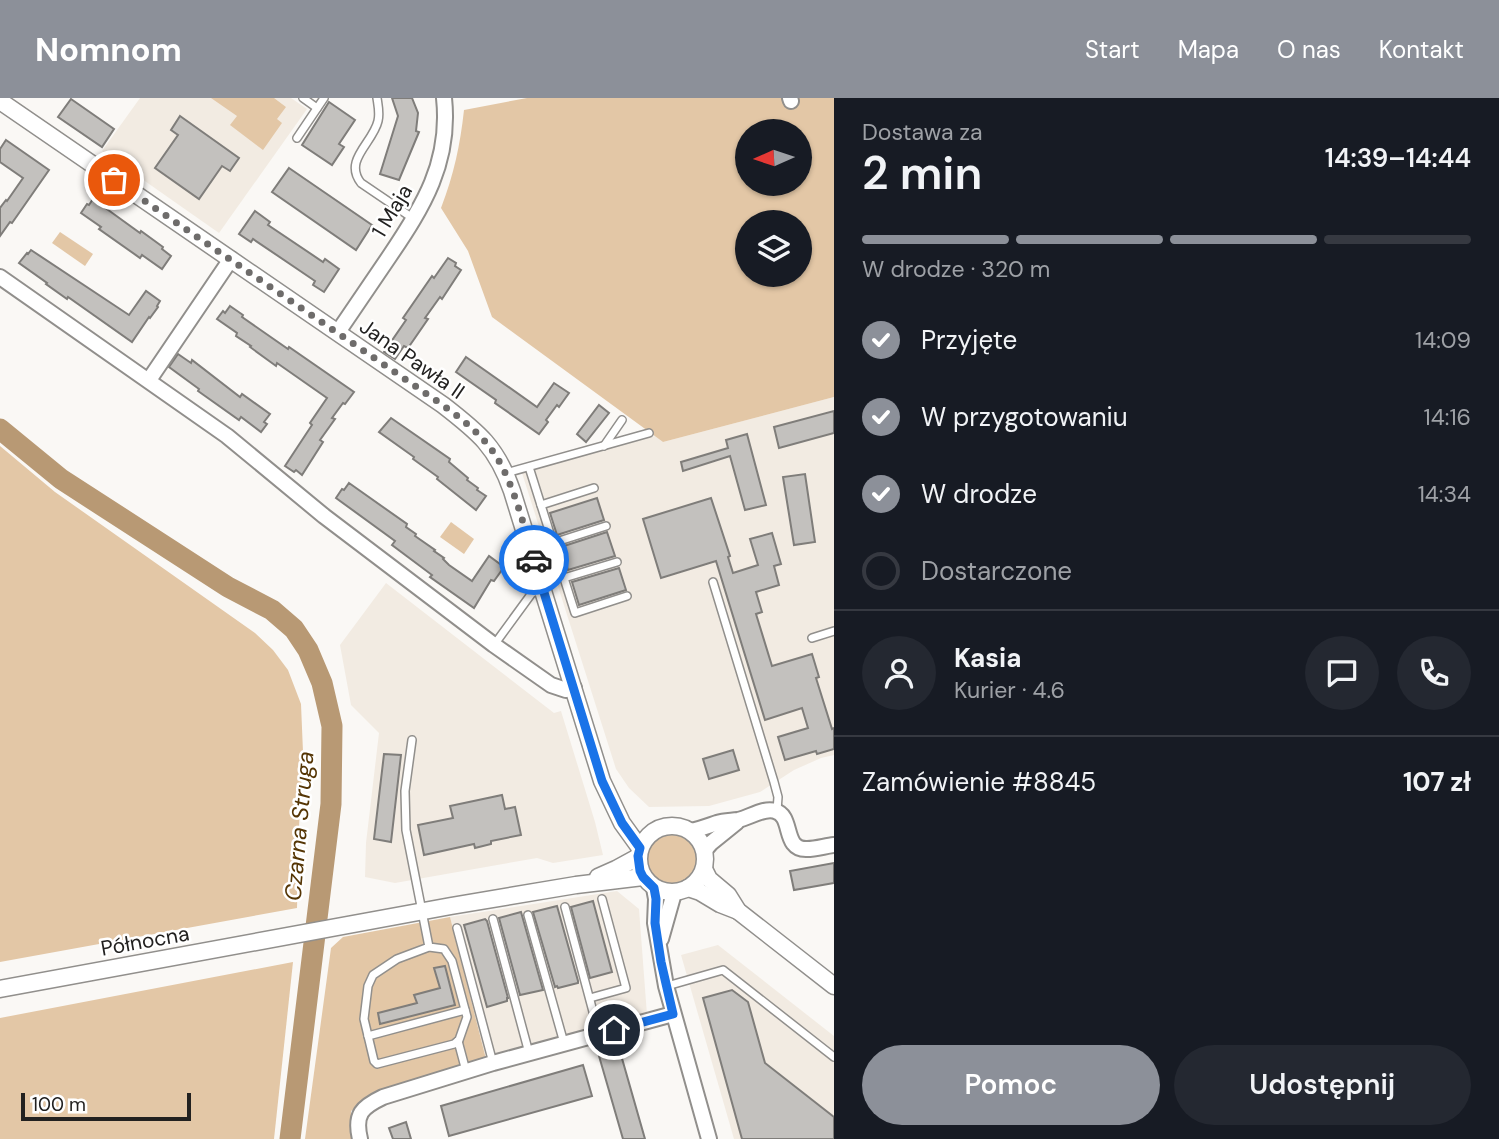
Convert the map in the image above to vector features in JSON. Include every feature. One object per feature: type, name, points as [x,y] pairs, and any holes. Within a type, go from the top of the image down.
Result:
[{"type":"street","name":"1 Maja","points":[[338,332],[428,195],[439,162],[445,125],[444,98]]},
{"type":"street","name":"Jana Pawła II","points":[[0,101],[338,332],[463,421],[490,447],[506,473],[602,781],[639,852]]},
{"type":"street","points":[[149,380],[231,259]]},
{"type":"street","points":[[0,277],[236,442],[324,516],[494,645],[551,685],[566,690],[574,688]]},
{"type":"street","name":"Jana Pawła II","points":[[609,796],[636,823],[658,828]]},
{"type":"street","points":[[691,831],[772,810],[784,818],[791,841],[796,846],[807,850],[834,845]]},
{"type":"street","points":[[704,851],[711,842],[740,820]]},
{"type":"street","points":[[709,1139],[666,986],[655,923],[656,899],[638,864],[644,840],[658,828],[669,825],[691,831],[704,851],[704,869],[709,879],[728,895],[738,911]]},
{"type":"street","points":[[576,885],[616,869],[639,852]]},
{"type":"street","points":[[659,943],[681,891],[695,883],[704,869]]},
{"type":"street","points":[[576,885],[649,883],[667,892],[700,892],[738,911],[834,986]]},
{"type":"street","name":"Północna","points":[[0,989],[576,885]]},
{"type":"street","points":[[359,1139],[358,1119],[362,1110],[383,1097],[466,1071],[673,1014]]},
{"type":"lane","points":[[303,98],[317,108]]},
{"type":"lane","points":[[297,138],[324,98]]},
{"type":"lane","points":[[377,98],[378,121],[357,158],[356,176],[361,183],[414,219]]},
{"type":"lane","points":[[603,446],[622,420]]},
{"type":"lane","points":[[506,473],[649,433]]},
{"type":"lane","points":[[529,467],[575,613],[627,596]]},
{"type":"lane","points":[[541,505],[594,488]]},
{"type":"lane","points":[[553,543],[606,526]]},
{"type":"lane","points":[[564,578],[617,562]]},
{"type":"lane","points":[[712,582],[774,782],[778,797],[777,811]]},
{"type":"lane","points":[[494,645],[532,593],[543,588]]},
{"type":"lane","points":[[812,638],[834,631]]},
{"type":"lane","points":[[412,740],[405,791],[406,830],[429,947]]},
{"type":"lane","points":[[590,998],[626,988],[602,899]]},
{"type":"lane","points":[[565,908],[600,1034]]},
{"type":"lane","points":[[528,915],[564,1044]]},
{"type":"lane","points":[[492,919],[529,1053]]},
{"type":"lane","points":[[457,928],[494,1063]]},
{"type":"lane","points":[[458,1041],[377,1064],[364,1019],[368,986],[373,975],[397,959],[429,947],[444,949],[452,961],[467,1017],[458,1041],[466,1071]]},
{"type":"lane","points":[[666,986],[723,970],[834,1056]]},
{"type":"lane","points":[[368,1036],[465,1010]]},
{"type":"shaded area","points":[[140,98],[291,98],[307,109],[219,233],[102,151]]},
{"type":"shaded area","points":[[211,98],[274,98],[286,107],[277,119],[282,123],[263,150],[230,125],[237,116]]},
{"type":"shaded area","points":[[527,98],[834,98],[834,397],[663,442],[492,317],[468,251],[441,208],[461,136],[464,110]]},
{"type":"shaded area","points":[[60,232],[93,254],[85,266],[52,243]]},
{"type":"shaded area","points":[[834,397],[834,755],[794,770],[760,792],[709,806],[649,807],[629,788],[616,769],[522,473],[655,436],[663,442]]},
{"type":"shaded area","points":[[0,446],[55,492],[255,633],[273,650],[288,670],[301,704],[303,752],[297,908],[0,962]]},
{"type":"shaded area","points":[[451,522],[474,539],[464,554],[440,537]]},
{"type":"shaded area","points":[[386,583],[554,713],[561,711],[603,855],[553,863],[537,858],[395,883],[365,877],[366,843],[379,733],[351,705],[340,645]]},
{"type":"shaded area","points":[[672,835],[689,843],[697,860],[689,877],[672,885],[655,877],[647,860],[655,843]]},
{"type":"shaded area","points":[[617,891],[639,909],[647,1015],[486,1059],[450,917]]},
{"type":"shaded area","points":[[450,917],[486,1059],[383,1090],[351,1111],[352,1139],[305,1139],[331,948],[343,937]]},
{"type":"shaded area","points":[[718,945],[834,1036],[834,1139],[734,1139],[681,955]]},
{"type":"shaded area","points":[[293,962],[274,1139],[0,1139],[0,1018]]},
{"type":"building","points":[[392,98],[412,98],[418,113],[416,131],[419,132],[399,180],[380,174],[398,116]]},
{"type":"building","points":[[71,99],[114,129],[102,147],[58,117]]},
{"type":"building","points":[[329,102],[355,120],[339,144],[344,147],[332,165],[302,145]]},
{"type":"building","points":[[180,116],[239,158],[230,171],[222,166],[199,199],[155,168],[178,135],[171,130]]},
{"type":"building","points":[[6,140],[49,170],[0,236],[0,208],[23,178],[0,162],[0,149]]},
{"type":"building","points":[[289,168],[372,225],[356,250],[272,192]]},
{"type":"building","points":[[93,199],[163,247],[171,256],[162,269],[142,255],[140,258],[81,213]]},
{"type":"building","points":[[255,211],[270,222],[268,225],[323,262],[325,259],[339,269],[324,292],[313,285],[315,281],[253,239],[251,242],[239,234]]},
{"type":"building","points":[[31,250],[129,315],[146,291],[160,301],[158,307],[132,342],[19,263]]},
{"type":"building","points":[[448,258],[461,270],[442,299],[440,297],[425,318],[428,319],[408,348],[404,346],[395,359],[384,352],[406,320],[403,318]]},
{"type":"building","points":[[230,306],[288,349],[289,347],[354,392],[332,418],[335,419],[320,440],[323,442],[302,475],[285,466],[327,398],[277,363],[276,366],[217,319]]},
{"type":"building","points":[[178,354],[191,363],[192,360],[240,397],[242,394],[270,414],[261,432],[241,417],[239,420],[169,367]]},
{"type":"building","points":[[466,357],[537,407],[554,383],[569,393],[546,420],[548,422],[539,434],[456,372]]},
{"type":"building","points":[[599,405],[609,413],[586,442],[577,434]]},
{"type":"building","points":[[834,411],[834,433],[779,448],[774,427]]},
{"type":"building","points":[[391,418],[450,459],[449,462],[486,496],[476,510],[413,459],[414,457],[379,432]]},
{"type":"building","points":[[747,434],[766,505],[745,510],[730,456],[683,471],[681,462],[728,448],[726,440]]},
{"type":"building","points":[[805,474],[815,542],[794,545],[783,477]]},
{"type":"building","points":[[349,483],[407,524],[406,527],[416,534],[415,536],[472,581],[489,556],[504,567],[494,581],[491,580],[474,608],[430,577],[432,575],[392,545],[395,541],[336,498]]},
{"type":"building","points":[[597,498],[604,520],[557,535],[550,513]]},
{"type":"building","points":[[711,498],[733,573],[758,565],[750,539],[772,533],[781,564],[774,566],[779,585],[756,592],[762,612],[756,614],[772,666],[812,654],[819,677],[816,678],[832,729],[834,728],[834,749],[785,760],[778,737],[808,728],[802,708],[765,720],[716,561],[661,578],[643,519]]},
{"type":"building","points":[[607,532],[615,556],[568,570],[561,547]]},
{"type":"building","points":[[619,568],[626,590],[579,605],[572,582]]},
{"type":"building","points":[[733,750],[739,770],[709,779],[703,759]]},
{"type":"building","points":[[384,754],[401,755],[391,842],[374,839]]},
{"type":"building","points":[[502,795],[505,809],[515,807],[521,835],[491,841],[491,844],[475,848],[474,844],[424,855],[418,825],[453,818],[450,806]]},
{"type":"building","points":[[834,863],[834,883],[794,890],[790,871]]},
{"type":"building","points":[[593,901],[612,972],[590,978],[571,907]]},
{"type":"building","points":[[557,906],[578,981],[558,988],[555,987],[533,912]]},
{"type":"building","points":[[521,912],[543,990],[520,995],[499,918]]},
{"type":"building","points":[[485,919],[508,998],[507,1001],[487,1007],[464,925]]},
{"type":"building","points":[[445,966],[455,1005],[380,1024],[378,1013],[417,1003],[414,995],[440,988],[434,968]]},
{"type":"building","points":[[732,990],[748,1002],[765,1063],[834,1117],[834,1139],[742,1139],[703,998]]},
{"type":"building","points":[[615,1051],[616,1056],[621,1055],[645,1139],[623,1139],[599,1056]]},
{"type":"building","points":[[583,1065],[592,1096],[449,1136],[441,1106]]},
{"type":"building","points":[[406,1122],[411,1139],[393,1139],[389,1128]]},
{"type":"waterway","name":"Czarna Struga","points":[[0,429],[61,479],[228,587],[272,610],[294,629],[308,650],[322,683],[332,726],[331,804],[290,1139]]},
{"type":"way so far","points":[[114,180],[421,390],[482,438],[506,473],[534,560]]},
{"type":"route","points":[[534,560],[602,781],[622,823],[640,848],[640,871],[654,888],[656,899],[655,923],[673,1014],[614,1030]]}]
